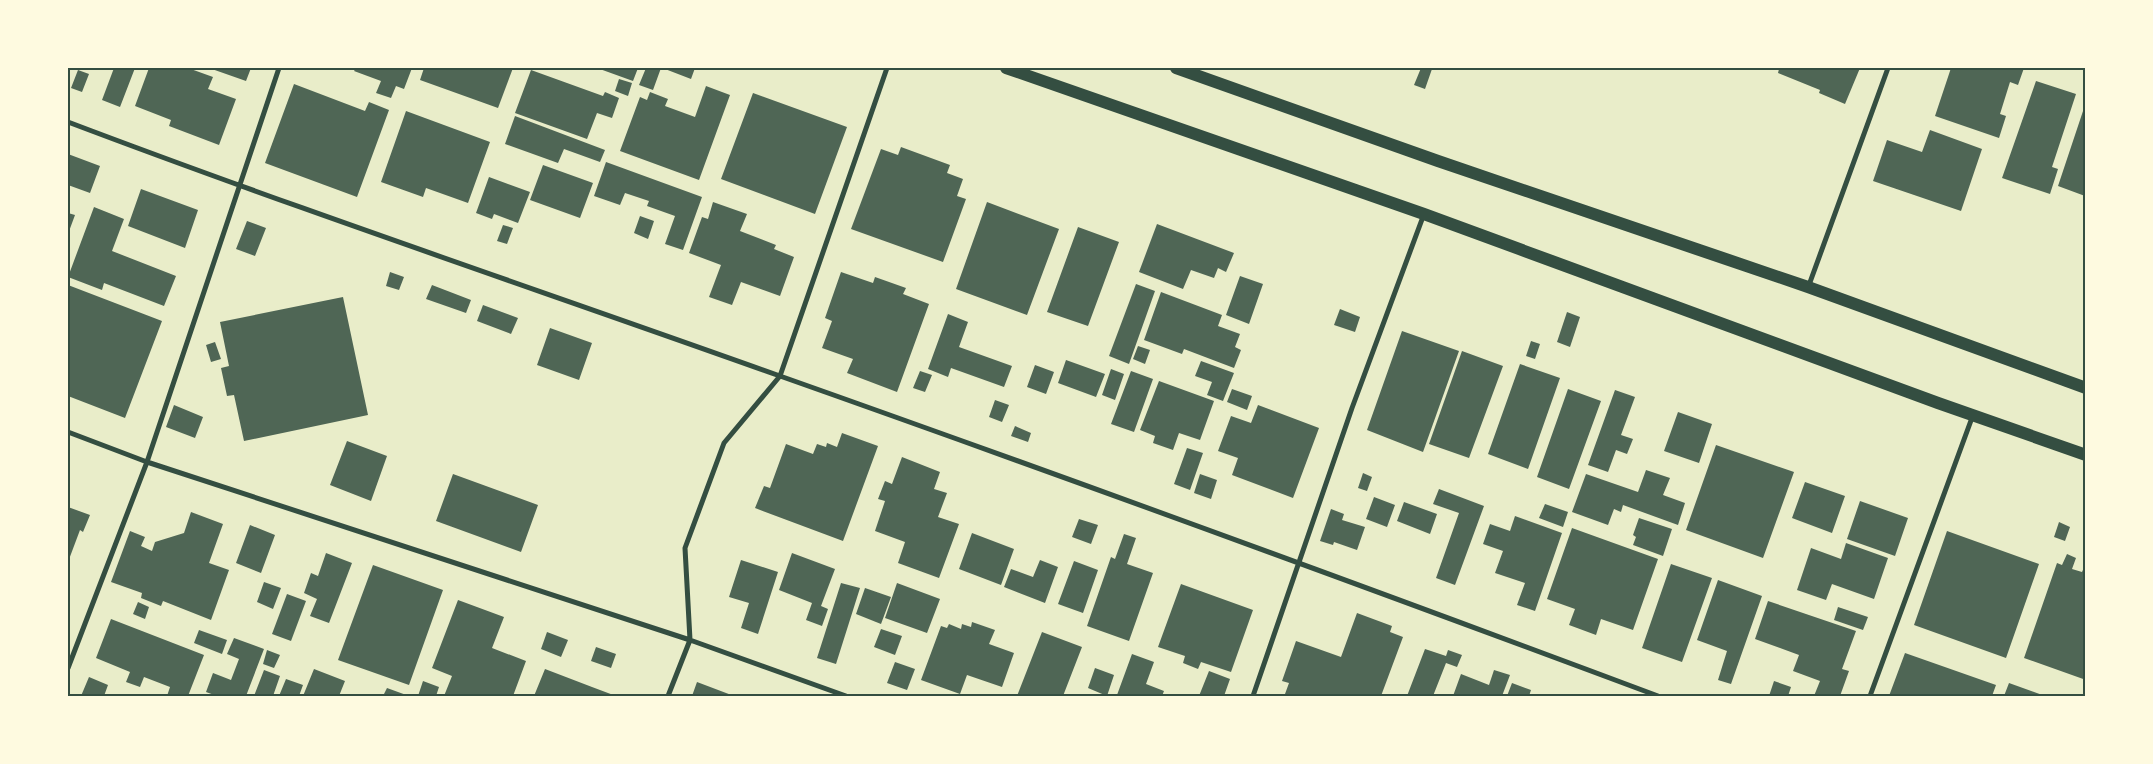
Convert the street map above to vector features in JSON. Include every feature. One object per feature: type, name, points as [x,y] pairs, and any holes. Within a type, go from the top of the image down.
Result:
[{"type":"main road","points":[[1006,68],[1424,214],[2086,455]]},
{"type":"main road","points":[[1176,68],[1808,287],[2086,388]]},
{"type":"street","points":[[68,668],[147,462],[279,68]]},
{"type":"street","points":[[668,696],[690,640],[685,548],[724,443],[780,376],[887,68]]},
{"type":"street","points":[[1808,287],[1888,68]]},
{"type":"street","points":[[68,122],[240,187],[780,376],[1299,562],[1658,696]]},
{"type":"street","points":[[1254,696],[1352,408],[1424,214]]},
{"type":"street","points":[[1870,696],[1974,415]]},
{"type":"street","points":[[68,432],[147,462],[690,640],[846,696]]},
{"type":"building","points":[[114,68],[135,68],[120,107],[102,100]]},
{"type":"building","points":[[149,68],[188,68],[213,77],[208,89],[236,99],[219,145],[169,126],[171,120],[135,106]]},
{"type":"building","points":[[209,68],[251,68],[246,81]]},
{"type":"building","points":[[356,68],[412,68],[404,89],[396,86],[391,98],[376,93],[381,81],[354,71]]},
{"type":"building","points":[[424,68],[513,68],[498,108],[420,80]]},
{"type":"building","points":[[597,68],[638,68],[633,81]]},
{"type":"building","points":[[646,68],[661,68],[653,90],[639,85]]},
{"type":"building","points":[[666,68],[695,68],[691,79]]},
{"type":"building","points":[[1421,68],[1432,69],[1425,89],[1414,85]]},
{"type":"building","points":[[1776,68],[1860,68],[1845,104],[1819,93],[1820,90],[1778,73],[1779,69]]},
{"type":"building","points":[[1951,68],[2024,68],[2018,85],[2010,82],[2000,114],[2006,116],[1999,138],[1935,116]]},
{"type":"building","points":[[78,70],[89,74],[82,92],[71,88]]},
{"type":"building","points":[[531,70],[603,96],[605,92],[619,98],[612,118],[597,113],[587,139],[515,113]]},
{"type":"building","points":[[619,79],[632,83],[628,96],[615,91]]},
{"type":"building","points":[[2036,81],[2076,94],[2052,167],[2058,169],[2050,194],[2002,178]]},
{"type":"building","points":[[294,84],[365,111],[369,102],[389,110],[357,197],[265,163]]},
{"type":"building","points":[[706,86],[730,95],[699,180],[620,151],[640,97],[647,100],[650,92],[668,99],[665,106],[695,117]]},
{"type":"building","points":[[753,93],[847,127],[815,214],[721,179]]},
{"type":"building","points":[[2085,105],[2086,194],[2085,196],[2058,186]]},
{"type":"building","points":[[406,111],[490,142],[468,203],[426,188],[423,197],[381,182]]},
{"type":"building","points":[[515,116],[605,150],[600,162],[564,149],[558,163],[505,144]]},
{"type":"building","points":[[1930,130],[1982,149],[1961,211],[1873,181],[1887,140],[1922,152]]},
{"type":"building","points":[[901,147],[950,165],[947,173],[963,179],[957,196],[966,199],[943,262],[851,229],[881,149],[898,155]]},
{"type":"building","points":[[68,154],[100,166],[90,193],[68,185]]},
{"type":"building","points":[[606,162],[702,197],[683,250],[665,244],[675,216],[647,206],[649,201],[625,193],[620,205],[594,196]]},
{"type":"building","points":[[543,165],[593,183],[580,218],[530,200]]},
{"type":"building","points":[[489,177],[530,192],[518,223],[494,214],[492,219],[476,213]]},
{"type":"building","points":[[141,189],[198,210],[185,248],[128,226]]},
{"type":"building","points":[[713,202],[747,214],[740,231],[776,245],[774,249],[794,257],[780,296],[741,282],[732,305],[709,297],[721,265],[689,253],[702,217],[708,219]]},
{"type":"building","points":[[987,202],[1059,229],[1027,315],[956,289]]},
{"type":"building","points":[[94,207],[124,219],[112,251],[176,276],[164,306],[104,283],[102,290],[68,277]]},
{"type":"building","points":[[68,213],[75,215],[68,234]]},
{"type":"building","points":[[640,216],[654,221],[648,239],[634,233]]},
{"type":"building","points":[[247,221],[266,228],[255,256],[236,249]]},
{"type":"building","points":[[1157,224],[1234,253],[1226,272],[1218,268],[1214,278],[1191,270],[1183,289],[1139,272]]},
{"type":"building","points":[[503,225],[513,228],[507,244],[497,241]]},
{"type":"building","points":[[1078,227],[1119,242],[1088,326],[1047,312]]},
{"type":"building","points":[[390,272],[404,277],[399,290],[386,286]]},
{"type":"building","points":[[841,272],[873,283],[875,277],[906,288],[903,294],[929,304],[897,392],[847,373],[853,359],[822,348],[832,321],[825,318]]},
{"type":"building","points":[[1240,276],[1263,284],[1249,324],[1226,315]]},
{"type":"building","points":[[1136,284],[1155,291],[1129,364],[1109,356]]},
{"type":"building","points":[[68,285],[162,321],[125,418],[68,396]]},
{"type":"building","points":[[432,285],[471,300],[466,313],[426,299]]},
{"type":"building","points":[[1161,292],[1222,315],[1218,326],[1240,334],[1235,347],[1241,350],[1234,368],[1184,349],[1182,354],[1144,340]]},
{"type":"building","points":[[343,297],[368,415],[244,441],[234,395],[227,396],[221,368],[229,366],[220,322]]},
{"type":"building","points":[[483,305],[518,318],[511,334],[477,321]]},
{"type":"building","points":[[1340,309],[1360,317],[1355,332],[1334,325]]},
{"type":"building","points":[[1567,312],[1580,317],[1570,347],[1557,342]]},
{"type":"building","points":[[948,314],[968,322],[959,347],[1012,366],[1004,387],[951,368],[948,377],[928,369]]},
{"type":"building","points":[[550,328],[592,343],[579,380],[537,365]]},
{"type":"building","points":[[1402,331],[1459,351],[1423,452],[1367,430]]},
{"type":"building","points":[[1531,341],[1540,344],[1535,359],[1526,356]]},
{"type":"building","points":[[215,342],[221,359],[211,362],[206,345]]},
{"type":"building","points":[[1138,346],[1150,350],[1145,364],[1133,359]]},
{"type":"building","points":[[1462,351],[1503,366],[1469,458],[1429,444]]},
{"type":"building","points":[[1066,360],[1105,374],[1096,397],[1058,383]]},
{"type":"building","points":[[1201,361],[1234,373],[1223,401],[1207,395],[1212,382],[1195,376]]},
{"type":"building","points":[[1520,364],[1560,378],[1528,469],[1488,454]]},
{"type":"building","points":[[1035,365],[1054,372],[1046,394],[1027,387]]},
{"type":"building","points":[[1111,369],[1124,374],[1115,400],[1102,395]]},
{"type":"building","points":[[920,371],[932,375],[925,392],[913,388]]},
{"type":"building","points":[[1131,371],[1153,379],[1134,432],[1111,424]]},
{"type":"building","points":[[1159,381],[1214,401],[1200,440],[1179,433],[1173,450],[1153,443],[1155,436],[1140,430]]},
{"type":"building","points":[[1232,389],[1252,396],[1247,410],[1227,402]]},
{"type":"building","points":[[1568,389],[1601,401],[1569,489],[1537,477]]},
{"type":"building","points":[[1615,390],[1635,397],[1621,435],[1633,439],[1627,454],[1616,450],[1608,472],[1588,465]]},
{"type":"building","points":[[995,400],[1009,405],[1002,422],[989,417]]},
{"type":"building","points":[[174,405],[203,417],[195,438],[166,427]]},
{"type":"building","points":[[1258,405],[1319,428],[1293,498],[1232,475],[1238,458],[1218,451],[1231,416],[1251,423]]},
{"type":"building","points":[[1678,412],[1712,424],[1699,463],[1664,451]]},
{"type":"building","points":[[1015,426],[1031,433],[1028,442],[1011,436]]},
{"type":"building","points":[[842,433],[878,446],[843,541],[755,508],[764,486],[770,488],[786,444],[813,454],[817,444],[826,447],[827,443],[837,447]]},
{"type":"building","points":[[347,441],[387,456],[371,501],[330,485]]},
{"type":"building","points":[[1716,445],[1794,472],[1763,558],[1686,530]]},
{"type":"building","points":[[1187,448],[1203,453],[1190,490],[1174,484]]},
{"type":"building","points":[[902,457],[940,472],[934,489],[947,493],[938,517],[959,524],[939,578],[898,563],[905,542],[875,531],[885,501],[878,499],[885,481],[892,484]]},
{"type":"building","points":[[1646,470],[1670,478],[1663,495],[1685,503],[1678,525],[1623,505],[1621,512],[1614,509],[1608,525],[1572,512],[1586,474],[1638,492]]},
{"type":"building","points":[[1363,473],[1372,477],[1367,491],[1358,488]]},
{"type":"building","points":[[453,474],[538,505],[521,552],[436,521]]},
{"type":"building","points":[[1200,474],[1217,480],[1211,499],[1194,493]]},
{"type":"building","points":[[1805,482],[1845,496],[1832,533],[1792,518]]},
{"type":"building","points":[[1439,489],[1484,506],[1455,585],[1436,578],[1459,513],[1433,504]]},
{"type":"building","points":[[1374,497],[1395,505],[1387,527],[1366,519]]},
{"type":"building","points":[[1860,501],[1908,518],[1895,556],[1847,539]]},
{"type":"building","points":[[1404,502],[1437,514],[1430,534],[1397,521]]},
{"type":"building","points":[[1545,504],[1568,512],[1563,527],[1539,518]]},
{"type":"building","points":[[68,507],[90,515],[83,532],[80,530],[68,562]]},
{"type":"building","points":[[1331,509],[1344,514],[1342,520],[1365,527],[1357,550],[1334,542],[1333,545],[1320,541]]},
{"type":"building","points":[[191,512],[223,524],[209,563],[229,570],[211,620],[163,601],[161,606],[141,598],[142,593],[111,582],[130,531],[145,537],[141,546],[152,551],[155,542],[184,533]]},
{"type":"building","points":[[1515,516],[1562,533],[1535,611],[1517,605],[1525,583],[1495,573],[1503,551],[1483,544],[1490,524],[1510,531]]},
{"type":"building","points":[[1639,518],[1672,529],[1663,556],[1633,545],[1636,537],[1633,535]]},
{"type":"building","points":[[1079,519],[1098,525],[1091,544],[1072,537]]},
{"type":"building","points":[[2059,522],[2070,527],[2065,541],[2054,537]]},
{"type":"building","points":[[250,525],[275,535],[261,573],[236,563]]},
{"type":"building","points":[[1572,528],[1658,559],[1633,630],[1601,619],[1596,635],[1569,625],[1575,609],[1547,599]]},
{"type":"building","points":[[1947,531],[2039,564],[2006,658],[1914,625]]},
{"type":"building","points":[[972,533],[1014,549],[1001,585],[959,569]]},
{"type":"building","points":[[1124,534],[1136,538],[1127,564],[1153,573],[1129,641],[1087,626],[1111,557],[1115,559]]},
{"type":"building","points":[[1846,543],[1888,558],[1874,599],[1832,584],[1826,600],[1797,590],[1811,548],[1841,559]]},
{"type":"building","points":[[326,553],[352,563],[329,623],[310,616],[317,599],[304,593],[311,573],[318,576]]},
{"type":"building","points":[[792,553],[835,569],[821,606],[828,609],[822,626],[806,620],[812,603],[779,590]]},
{"type":"building","points":[[2067,554],[2076,558],[2072,569],[2082,572],[2086,563],[2086,680],[2024,658],[2057,563],[2062,565]]},
{"type":"building","points":[[741,560],[778,572],[758,634],[741,628],[749,603],[729,597]]},
{"type":"building","points":[[1040,560],[1058,567],[1045,603],[1004,587],[1011,569],[1033,577]]},
{"type":"building","points":[[1074,561],[1098,570],[1083,613],[1058,604]]},
{"type":"building","points":[[1671,564],[1712,578],[1682,662],[1642,648]]},
{"type":"building","points":[[373,565],[443,590],[409,685],[338,660]]},
{"type":"building","points":[[1718,580],[1762,596],[1731,684],[1718,680],[1727,651],[1697,640]]},
{"type":"building","points":[[264,582],[281,588],[273,609],[257,602]]},
{"type":"building","points":[[841,583],[860,588],[836,664],[817,658]]},
{"type":"building","points":[[897,583],[940,599],[927,633],[885,618]]},
{"type":"building","points":[[1181,584],[1253,610],[1231,672],[1201,662],[1198,669],[1183,663],[1185,656],[1158,647]]},
{"type":"building","points":[[865,588],[891,597],[881,624],[856,614]]},
{"type":"building","points":[[287,594],[306,601],[291,641],[272,634]]},
{"type":"building","points":[[458,600],[504,617],[492,648],[526,661],[513,696],[444,696],[452,676],[432,668]]},
{"type":"building","points":[[1768,601],[1856,631],[1842,669],[1849,671],[1840,696],[1814,696],[1820,681],[1793,671],[1799,655],[1755,639]]},
{"type":"building","points":[[138,602],[149,607],[145,619],[133,614]]},
{"type":"building","points":[[1838,607],[1868,617],[1863,630],[1834,620]]},
{"type":"building","points":[[1357,613],[1392,626],[1390,632],[1403,637],[1381,696],[1293,696],[1285,694],[1289,683],[1282,681],[1296,641],[1341,657]]},
{"type":"building","points":[[111,619],[204,655],[188,696],[167,696],[170,687],[144,677],[140,687],[126,682],[130,672],[96,658]]},
{"type":"building","points":[[972,622],[995,630],[989,644],[1014,653],[1002,687],[967,675],[960,694],[921,680],[941,626],[947,628],[949,624],[961,629],[962,624],[971,627]]},
{"type":"building","points":[[881,629],[902,636],[895,655],[874,647]]},
{"type":"building","points":[[199,630],[227,640],[222,654],[194,643]]},
{"type":"building","points":[[547,632],[568,640],[561,657],[541,649]]},
{"type":"building","points":[[1042,632],[1082,647],[1063,696],[1017,696]]},
{"type":"building","points":[[234,638],[264,649],[246,696],[217,696],[206,692],[213,673],[231,680],[239,659],[227,654]]},
{"type":"building","points":[[596,647],[616,654],[611,668],[591,661]]},
{"type":"building","points":[[1425,649],[1446,656],[1448,650],[1462,655],[1457,667],[1446,663],[1433,696],[1407,696]]},
{"type":"building","points":[[267,650],[280,655],[274,668],[263,664]]},
{"type":"building","points":[[1905,653],[1996,685],[1992,696],[1889,696]]},
{"type":"building","points":[[1132,654],[1154,662],[1146,684],[1164,691],[1162,696],[1117,695]]},
{"type":"building","points":[[895,662],[915,669],[907,690],[887,683]]},
{"type":"building","points":[[1095,668],[1114,675],[1107,696],[1088,688]]},
{"type":"building","points":[[314,669],[345,681],[339,696],[303,696]]},
{"type":"building","points":[[545,669],[592,687],[616,696],[534,696]]},
{"type":"building","points":[[264,670],[280,676],[273,696],[254,696]]},
{"type":"building","points":[[1494,670],[1510,675],[1502,696],[1453,696],[1461,674],[1489,685]]},
{"type":"building","points":[[1209,671],[1230,679],[1224,696],[1199,696]]},
{"type":"building","points":[[89,677],[108,685],[104,696],[81,696]]},
{"type":"building","points":[[286,679],[303,685],[299,696],[279,696]]},
{"type":"building","points":[[423,681],[439,687],[436,696],[418,696]]},
{"type":"building","points":[[1774,681],[1791,687],[1788,696],[1769,696]]},
{"type":"building","points":[[697,682],[734,696],[692,696]]},
{"type":"building","points":[[1512,683],[1531,690],[1529,696],[1507,696]]},
{"type":"building","points":[[2009,683],[2045,696],[2004,696]]},
{"type":"building","points":[[387,688],[409,696],[383,696]]}]
